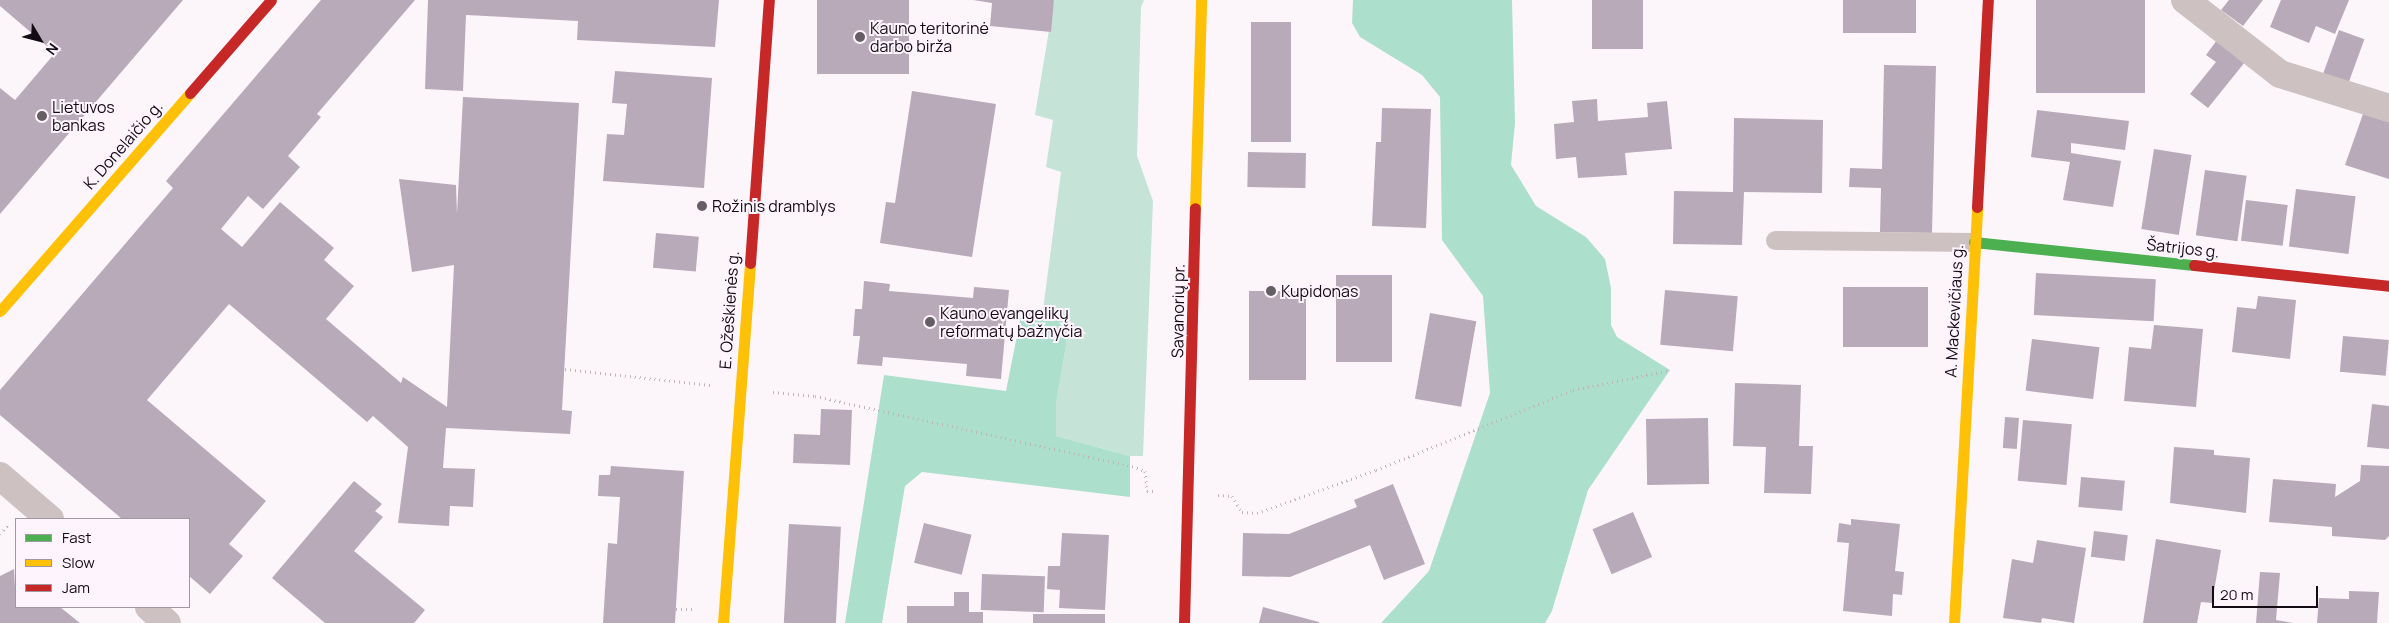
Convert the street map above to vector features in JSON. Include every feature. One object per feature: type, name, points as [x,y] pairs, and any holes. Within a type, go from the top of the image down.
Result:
[{"type":"street","name":"K. Donelaičio g.","points":[[0,312],[272,0]]},
{"type":"street","name":"E. Ožeškienės g.","points":[[723,623],[739,389],[770,0]]},
{"type":"street","name":"Savanorių pr.","points":[[1184,623],[1201,0]]},
{"type":"street","name":"A. Mackevičiaus g.","points":[[1954,623],[1988,0]]},
{"type":"street","points":[[2185,0],[2280,74],[2389,108]]},
{"type":"street","name":"Šatrijos g.","points":[[1974,242],[2389,286]]},
{"type":"street","points":[[0,476],[49,518]]},
{"type":"street","points":[[150,608],[167,623]]},
{"type":"lane","points":[[1775,240],[1974,242]]},
{"type":"path","points":[[565,369],[815,396],[1132,466]]},
{"type":"path","points":[[1188,493],[1232,496],[1242,512],[1257,513],[1376,470],[1573,390],[1670,370]]},
{"type":"green space","points":[[1054,0],[1144,0],[1141,7],[1137,156],[1153,201],[1143,456],[1130,456],[1056,436],[1056,404],[1066,346],[1066,311],[1043,310],[1061,172],[1046,167],[1053,120],[1035,115]]},
{"type":"green space","points":[[1353,0],[1512,0],[1515,123],[1511,165],[1536,206],[1586,237],[1605,259],[1611,288],[1611,325],[1617,337],[1670,370],[1588,490],[1552,611],[1545,623],[1381,623],[1429,571],[1490,393],[1483,296],[1442,240],[1440,97],[1422,75],[1360,37],[1352,23]]},
{"type":"green space","points":[[1022,310],[1066,310],[1066,346],[1056,404],[1056,436],[1130,456],[1130,497],[922,472],[905,486],[882,623],[845,623],[884,375],[1006,391]]},
{"type":"building","name":"Lietuvos bankas","points":[[0,0],[183,0],[0,214],[0,88],[15,100],[55,53],[0,6]]},
{"type":"building","points":[[321,0],[415,0],[317,114],[321,117],[288,156],[300,167],[263,209],[248,196],[221,229],[242,247],[280,202],[334,248],[324,260],[354,286],[326,319],[401,383],[403,377],[447,407],[454,265],[412,272],[399,179],[456,185],[457,214],[463,97],[579,103],[562,410],[572,411],[570,434],[446,428],[443,468],[475,469],[473,507],[450,506],[449,526],[398,523],[408,447],[373,416],[367,422],[229,304],[147,400],[266,501],[229,544],[243,556],[210,594],[190,577],[190,518],[121,518],[0,415],[0,390],[173,188],[166,181]]},
{"type":"building","points":[[428,0],[719,0],[715,47],[577,40],[578,21],[466,15],[463,91],[425,89]]},
{"type":"building","name":"Kauno teritorinė darbo birža","points":[[817,0],[909,0],[909,74],[817,74]]},
{"type":"building","name":"Kauno teritorinė darbo birža","points":[[973,0],[1054,0],[1051,32],[990,26],[992,3]]},
{"type":"building","points":[[1592,0],[1643,0],[1643,49],[1592,49]]},
{"type":"building","points":[[1843,0],[1916,0],[1916,33],[1843,33]]},
{"type":"building","points":[[2036,0],[2145,0],[2145,93],[2036,93]]},
{"type":"building","points":[[2229,0],[2263,0],[2243,26],[2221,10]]},
{"type":"building","points":[[2281,0],[2349,0],[2335,34],[2316,26],[2309,43],[2270,27]]},
{"type":"building","points":[[1251,22],[1291,22],[1291,142],[1251,142]]},
{"type":"building","points":[[2339,30],[2364,39],[2348,83],[2323,74]]},
{"type":"building","points":[[2217,40],[2245,62],[2208,108],[2190,94],[2216,62],[2206,55]]},
{"type":"building","points":[[1884,65],[1936,66],[1932,233],[1880,232],[1881,188],[1849,187],[1850,168],[1882,169]]},
{"type":"building","points":[[615,71],[712,78],[704,188],[603,181],[607,134],[624,135],[627,104],[612,103]]},
{"type":"building","points":[[912,91],[996,104],[972,257],[880,243],[886,202],[895,203]]},
{"type":"building","points":[[1597,99],[1598,121],[1648,117],[1647,103],[1667,101],[1672,149],[1625,153],[1627,175],[1578,178],[1576,157],[1556,159],[1554,124],[1574,122],[1572,101]]},
{"type":"building","points":[[1382,108],[1431,109],[1426,228],[1372,226],[1376,142],[1381,142]]},
{"type":"building","points":[[2037,110],[2129,121],[2125,150],[2071,143],[2071,153],[2121,161],[2113,207],[2063,200],[2070,162],[2031,157]]},
{"type":"building","points":[[2363,114],[2389,122],[2389,179],[2345,165]]},
{"type":"building","points":[[1734,118],[1823,120],[1822,193],[1744,192],[1742,245],[1673,244],[1674,191],[1733,192]]},
{"type":"building","points":[[2154,149],[2192,155],[2179,235],[2141,229]]},
{"type":"building","points":[[1248,152],[1306,153],[1305,188],[1247,187]]},
{"type":"building","points":[[2205,170],[2247,176],[2237,241],[2196,235]]},
{"type":"building","points":[[2296,189],[2356,196],[2348,254],[2289,247]]},
{"type":"building","points":[[2246,200],[2288,205],[2283,246],[2241,241]]},
{"type":"building","points":[[656,233],[699,237],[696,272],[653,268]]},
{"type":"building","points":[[2036,273],[2156,279],[2154,321],[2034,315]]},
{"type":"building","points":[[1336,275],[1392,275],[1392,362],[1336,362]]},
{"type":"building","name":"Kauno evangelikų reformatų bažnyčia","points":[[864,281],[890,284],[889,291],[973,298],[974,287],[1009,290],[1001,379],[966,376],[967,364],[883,357],[882,366],[857,364],[860,336],[853,336],[855,309],[862,309]]},
{"type":"building","points":[[1843,287],[1928,287],[1928,347],[1843,347]]},
{"type":"building","points":[[1665,290],[1738,296],[1733,351],[1660,345]]},
{"type":"building","points":[[1249,291],[1306,291],[1306,380],[1249,380]]},
{"type":"building","points":[[2258,296],[2296,300],[2290,359],[2232,352],[2237,307],[2256,309]]},
{"type":"building","points":[[1430,313],[1476,321],[1461,407],[1415,399]]},
{"type":"building","points":[[2154,325],[2203,329],[2196,407],[2124,401],[2129,347],[2151,349]]},
{"type":"building","points":[[2343,336],[2389,340],[2386,376],[2340,372]]},
{"type":"building","points":[[2032,339],[2099,347],[2093,399],[2026,391]]},
{"type":"building","points":[[1735,383],[1801,385],[1799,446],[1813,446],[1811,494],[1764,493],[1766,447],[1733,446]]},
{"type":"building","points":[[2372,404],[2389,406],[2389,449],[2367,447]]},
{"type":"building","points":[[821,409],[852,410],[850,465],[793,463],[794,434],[820,435]]},
{"type":"building","points":[[2005,417],[2019,418],[2017,449],[2003,448]]},
{"type":"building","points":[[1708,418],[1709,484],[1647,485],[1646,419]]},
{"type":"building","points":[[2023,420],[2072,424],[2066,485],[2018,481]]},
{"type":"building","points":[[2174,447],[2214,450],[2214,455],[2250,458],[2246,513],[2170,503]]},
{"type":"building","points":[[2361,465],[2389,466],[2389,536],[2385,540],[2332,536],[2332,527],[2269,522],[2273,479],[2336,484],[2335,497],[2360,481]]},
{"type":"building","points":[[611,466],[684,471],[675,623],[603,623],[608,543],[617,544],[620,497],[598,496],[599,475],[610,475]]},
{"type":"building","points":[[2081,477],[2125,481],[2122,511],[2078,507]]},
{"type":"building","points":[[354,481],[382,504],[375,511],[383,517],[354,551],[425,610],[414,623],[325,623],[272,578]]},
{"type":"building","points":[[1393,484],[1425,564],[1384,580],[1370,545],[1290,577],[1242,576],[1243,533],[1289,534],[1357,507],[1354,500]]},
{"type":"building","points":[[1633,512],[1652,557],[1612,574],[1592,529]]},
{"type":"building","points":[[1851,519],[1900,524],[1895,571],[1904,572],[1902,595],[1893,594],[1892,616],[1843,611],[1849,543],[1837,542],[1839,523],[1851,525]]},
{"type":"building","points":[[924,523],[972,535],[962,575],[914,563]]},
{"type":"building","points":[[789,524],[841,527],[836,623],[784,623]]},
{"type":"building","points":[[2094,531],[2128,535],[2125,561],[2091,557]]},
{"type":"building","points":[[1062,533],[1109,535],[1105,610],[1059,608],[1060,590],[1047,589],[1048,566],[1060,566]]},
{"type":"building","points":[[2156,539],[2221,550],[2212,603],[2201,602],[2197,623],[2143,623]]},
{"type":"building","points":[[2037,540],[2086,548],[2074,623],[2042,618],[2041,623],[2003,618],[2012,559],[2033,563]]},
{"type":"building","points":[[14,569],[15,608],[61,608],[80,623],[0,623],[0,576]]},
{"type":"building","points":[[2260,572],[2280,573],[2276,620],[2293,623],[2256,623]]},
{"type":"building","points":[[982,574],[1045,576],[1044,612],[981,610]]},
{"type":"building","points":[[2349,591],[2379,592],[2377,623],[2317,623],[2319,598],[2349,599]]},
{"type":"building","points":[[954,592],[969,592],[969,612],[983,612],[983,623],[907,623],[907,606],[954,606]]},
{"type":"building","points":[[1263,607],[1319,622],[1319,623],[1259,623]]},
{"type":"building","points":[[1033,614],[1105,614],[1105,623],[1033,623]]},
{"type":"traffic: fast","points":[[1974,242],[2194,265]]},
{"type":"traffic: slow","points":[[1195,208],[1201,0]]},
{"type":"traffic: slow","points":[[0,311],[190,93]]},
{"type":"traffic: slow","points":[[1954,623],[1977,207]]},
{"type":"traffic: slow","points":[[723,623],[750,263]]},
{"type":"traffic: jam","points":[[190,93],[271,0]]},
{"type":"traffic: jam","points":[[750,263],[769,0]]},
{"type":"traffic: jam","points":[[1977,207],[1988,0]]},
{"type":"traffic: jam","points":[[1184,623],[1195,208]]},
{"type":"traffic: jam","points":[[2194,265],[2389,286]]},
{"type":"place","name":"Kauno teritorinė darbo birža","points":[[860,37]]},
{"type":"place","name":"Lietuvos bankas","points":[[42,116]]},
{"type":"place","name":"Rožinis dramblys","points":[[702,206]]},
{"type":"place","name":"Kupidonas","points":[[1271,291]]},
{"type":"place","name":"Kauno evangelikų reformatų bažnyčia","points":[[930,322]]}]
